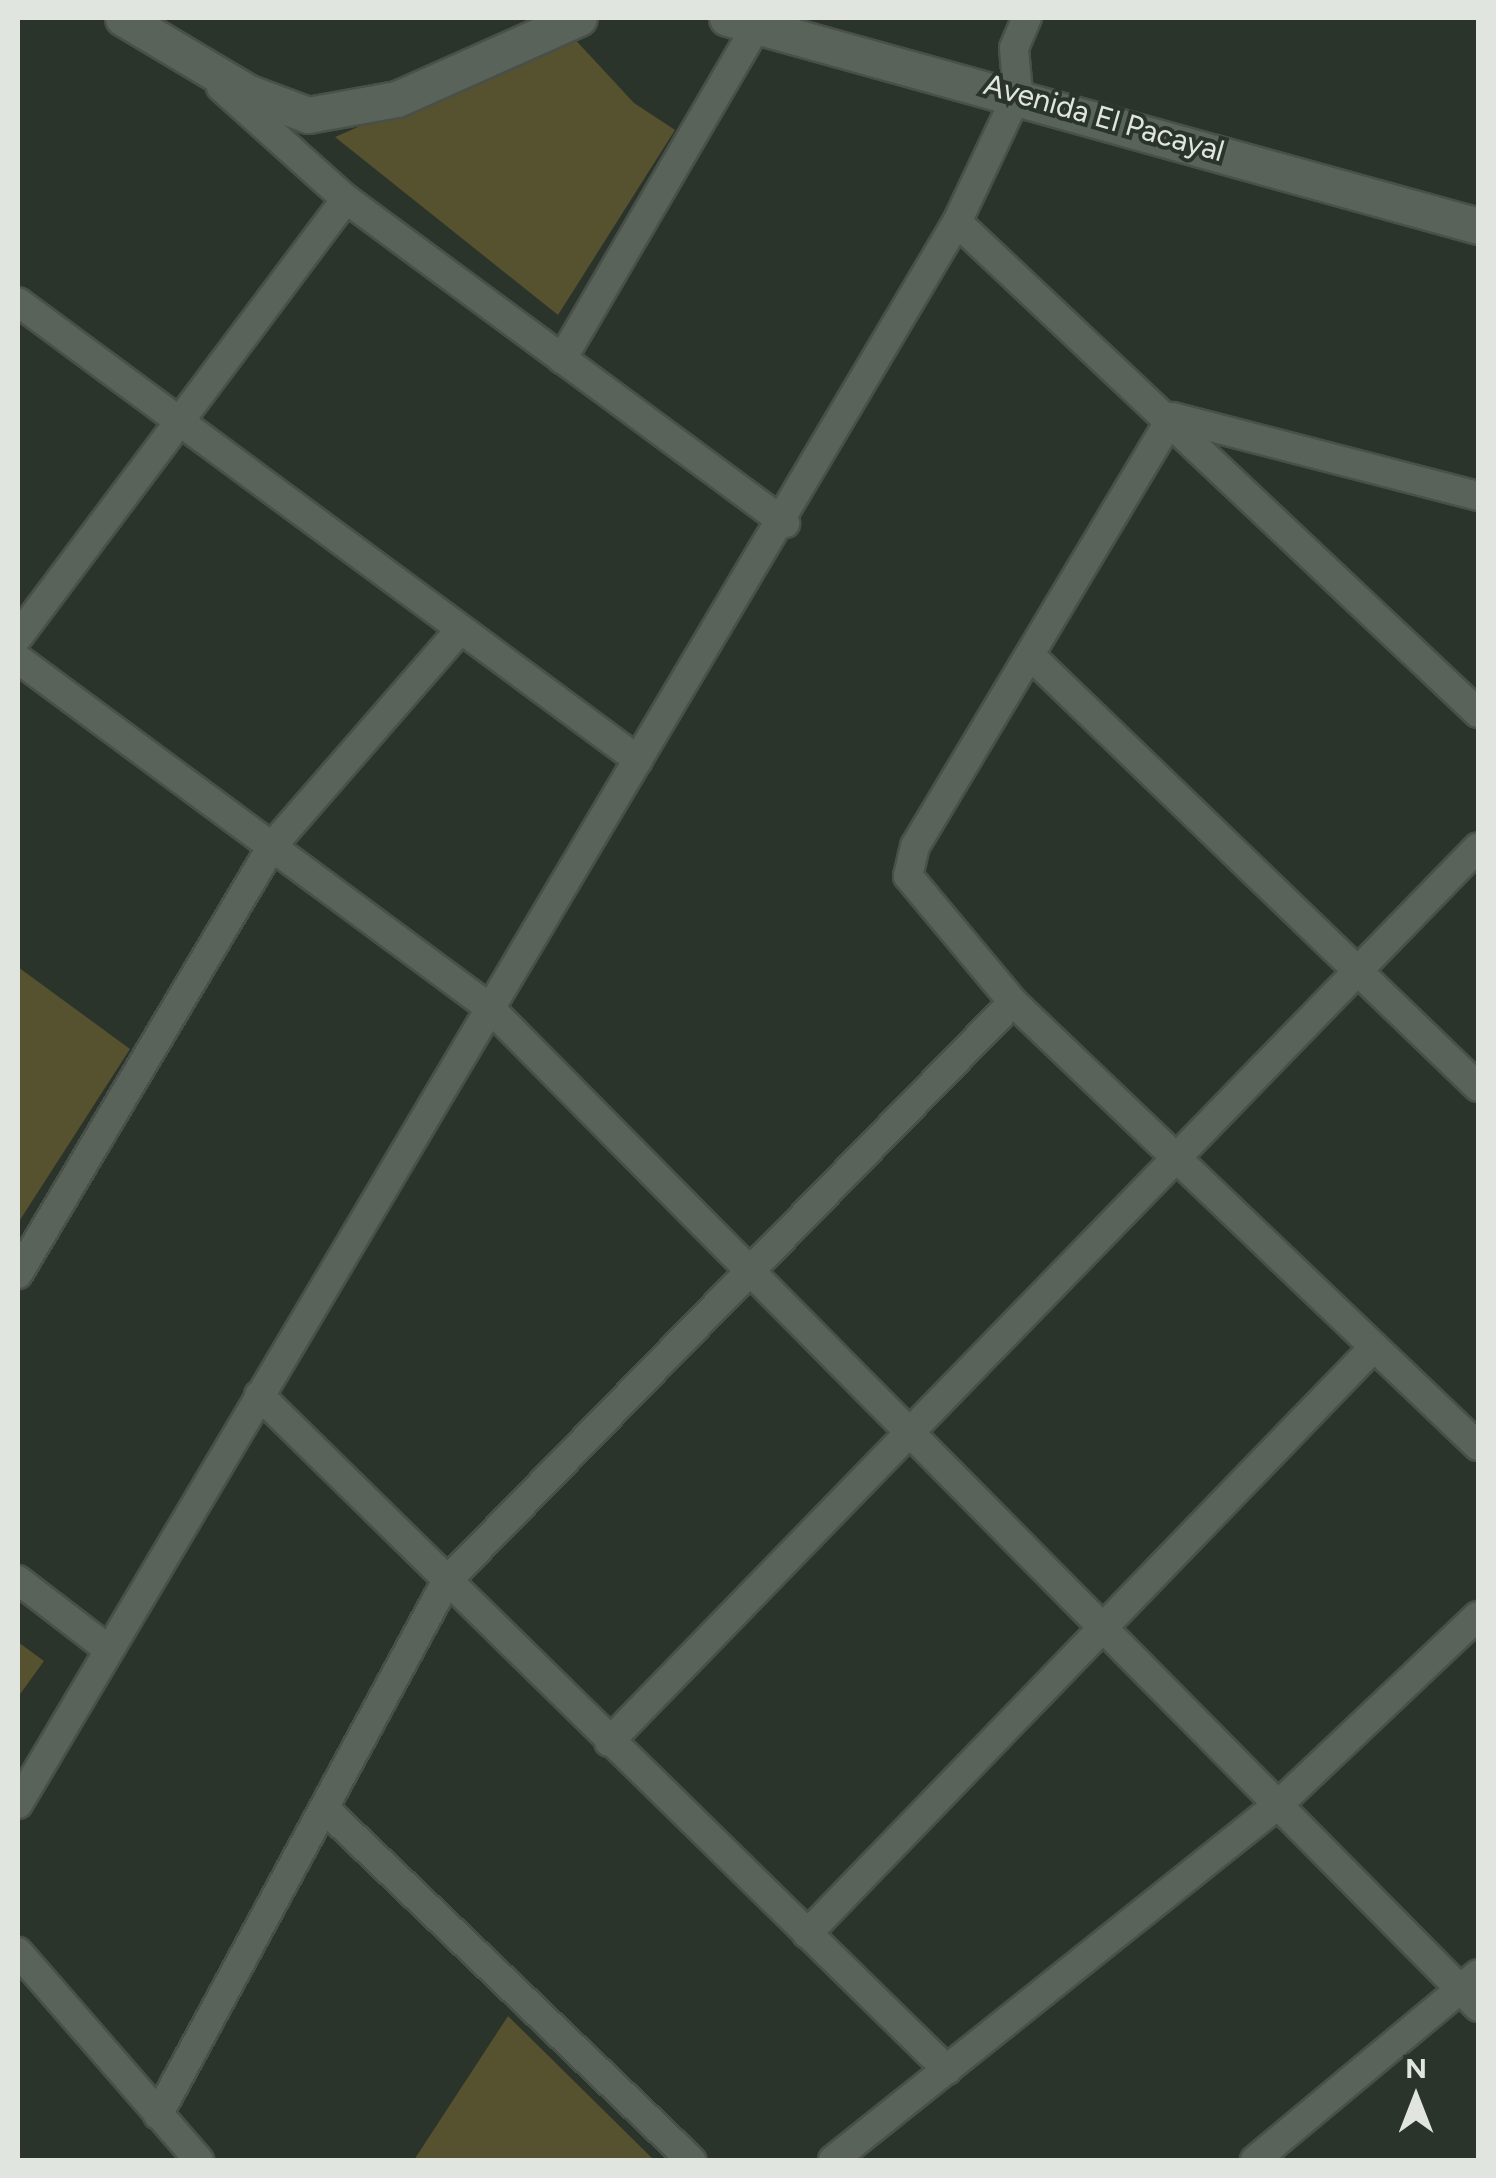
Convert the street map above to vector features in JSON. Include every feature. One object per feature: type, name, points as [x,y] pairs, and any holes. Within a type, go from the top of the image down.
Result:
[{"type":"street","points":[[124,18],[280,108],[332,115],[397,100],[579,18]]},
{"type":"street","points":[[18,1804],[638,760],[784,523],[957,222],[1018,93],[1014,48],[1026,18]]},
{"type":"street","points":[[562,359],[742,21]]},
{"type":"street","name":"Avenida El Pacayal","points":[[742,21],[1018,93],[1478,226]]},
{"type":"street","points":[[185,55],[346,199],[784,523]]},
{"type":"street","points":[[18,637],[346,199]]},
{"type":"street","points":[[957,222],[1172,417],[1478,712]]},
{"type":"street","points":[[18,302],[638,760]]},
{"type":"street","points":[[1172,417],[1478,496]]},
{"type":"street","points":[[1172,417],[1033,658],[915,846],[908,876],[1013,1002],[1478,1446]]},
{"type":"street","points":[[18,1274],[273,844],[460,630]]},
{"type":"street","points":[[1033,658],[1478,1086]]},
{"type":"street","points":[[18,659],[490,1008],[1280,1803],[1473,1991],[1255,2160]]},
{"type":"street","points":[[609,1742],[907,1427],[1176,1161],[1478,847]]},
{"type":"street","points":[[158,2114],[446,1582],[746,1265],[1013,1002]]},
{"type":"street","points":[[807,1934],[1374,1348]]},
{"type":"street","points":[[259,1395],[947,2070]]},
{"type":"street","points":[[18,1580],[108,1649]]},
{"type":"street","points":[[833,2160],[1280,1803],[1478,1616]]},
{"type":"street","points":[[324,1808],[691,2160]]},
{"type":"street","points":[[18,1952],[199,2160]]},
{"type":"shaded area","points":[[570,34],[634,103],[675,130],[558,315],[335,137]]},
{"type":"shaded area","points":[[18,967],[130,1049],[18,1223]]},
{"type":"shaded area","points":[[18,1642],[44,1661],[18,1697]]},
{"type":"shaded area","points":[[508,2016],[654,2160],[414,2160]]}]
